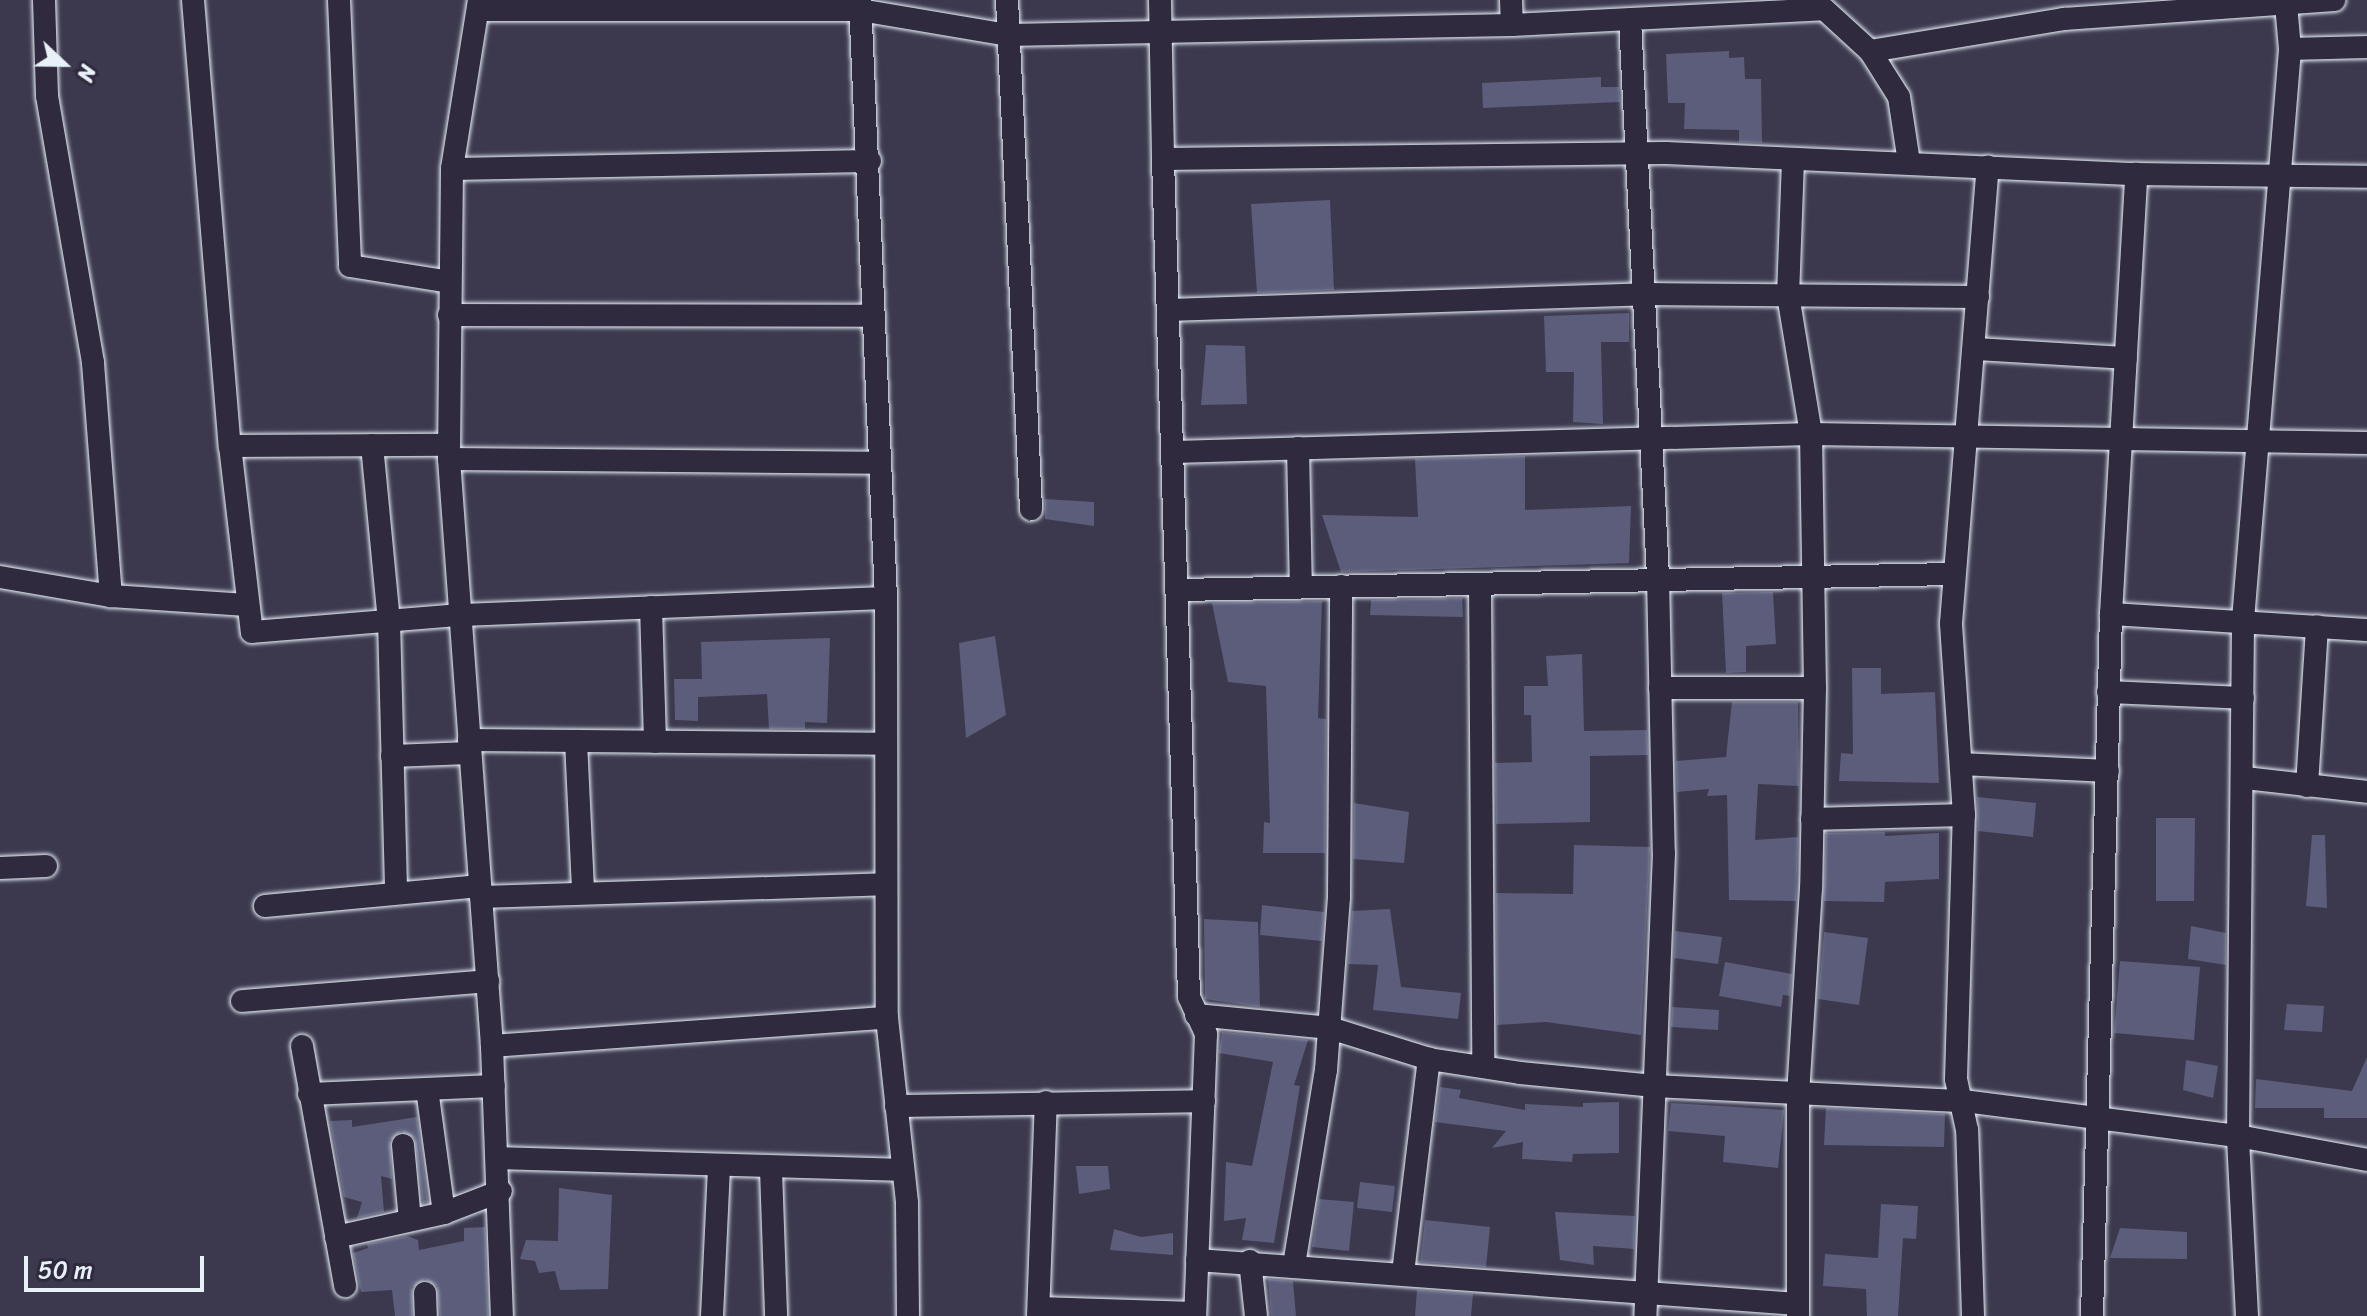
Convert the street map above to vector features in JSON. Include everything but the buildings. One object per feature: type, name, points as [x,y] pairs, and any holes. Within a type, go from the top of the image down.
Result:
[{"type":"street","points":[[44,0],[47,96],[93,363],[111,596]]},
{"type":"street","points":[[193,0],[230,446],[252,632],[461,615],[886,598]]},
{"type":"street","points":[[339,0],[350,266],[450,282]]},
{"type":"street","points":[[1007,0],[1031,509]]},
{"type":"street","points":[[1046,1102],[1039,1312],[1195,1315],[1206,1034],[1189,997],[1181,590],[1168,310],[1160,0]]},
{"type":"street","points":[[1511,0],[1512,25]]},
{"type":"street","points":[[1870,51],[2064,19],[2334,0]]},
{"type":"street","points":[[502,1316],[501,1191],[449,452],[452,169],[478,5],[860,5],[1008,35],[1512,25],[1630,20],[1824,4],[1870,51],[1899,97],[1909,162]]},
{"type":"street","points":[[2247,1316],[2238,1136],[2245,778],[2243,620],[2290,49],[2286,4]]},
{"type":"street","points":[[860,5],[870,161],[877,463],[886,598],[884,884],[887,1018],[903,1170],[908,1316]]},
{"type":"street","points":[[1630,20],[1640,154],[1658,577],[1664,853],[1645,1316]]},
{"type":"street","points":[[2290,49],[2367,47]]},
{"type":"street","points":[[1163,159],[1640,154],[1909,162],[2136,174],[2367,177]]},
{"type":"street","points":[[1197,1260],[1250,1261],[1645,1289],[1797,1310],[1798,1093],[1812,819],[1815,688],[1811,434],[1788,295],[1793,160]]},
{"type":"street","points":[[452,169],[870,161]]},
{"type":"street","points":[[1973,1316],[1964,1101],[1956,1079],[1964,815],[1951,623],[1969,436],[1988,166]]},
{"type":"street","points":[[2092,1316],[2111,614],[2136,174]]},
{"type":"street","points":[[1168,310],[1646,294],[1978,297]]},
{"type":"street","points":[[449,315],[872,316]]},
{"type":"street","points":[[1975,349],[2126,358]]},
{"type":"street","points":[[1174,452],[1650,435],[1969,436],[2122,443],[2260,438],[2367,443]]},
{"type":"street","points":[[230,446],[372,445],[449,452],[877,463]]},
{"type":"street","points":[[372,445],[389,620],[396,892]]},
{"type":"street","points":[[1298,448],[1301,587]]},
{"type":"street","points":[[1181,590],[1658,577],[1954,574]]},
{"type":"street","points":[[0,577],[111,596],[247,605]]},
{"type":"street","points":[[1480,584],[1483,1064]]},
{"type":"street","points":[[1294,1265],[1330,1028],[1339,897],[1341,586]]},
{"type":"street","points":[[651,607],[655,742]]},
{"type":"street","points":[[2111,614],[2367,630]]},
{"type":"street","points":[[2307,786],[2317,626]]},
{"type":"street","points":[[1660,688],[1815,688]]},
{"type":"street","points":[[2108,692],[2243,698]]},
{"type":"street","points":[[392,756],[469,746],[576,741],[886,744]]},
{"type":"street","points":[[576,741],[583,891]]},
{"type":"street","points":[[1961,764],[2108,771]]},
{"type":"street","points":[[2245,778],[2367,792]]},
{"type":"street","points":[[1812,819],[1964,815]]},
{"type":"street","points":[[0,868],[46,866]]},
{"type":"street","points":[[265,906],[396,892],[884,884]]},
{"type":"street","points":[[242,1001],[488,981]]},
{"type":"street","points":[[1196,1015],[1330,1028],[1429,1059],[1483,1064],[1520,1073],[1654,1086],[1964,1101],[2238,1136],[2367,1160]]},
{"type":"street","points":[[492,1046],[887,1018]]},
{"type":"street","points":[[302,1046],[345,1286]]},
{"type":"street","points":[[1403,1273],[1429,1059]]},
{"type":"street","points":[[309,1094],[494,1086]]},
{"type":"street","points":[[427,1089],[444,1213]]},
{"type":"street","points":[[896,1106],[1204,1101]]},
{"type":"street","points":[[403,1145],[410,1220]]},
{"type":"street","points":[[498,1158],[771,1170],[903,1170]]},
{"type":"street","points":[[712,1316],[719,1167]]},
{"type":"street","points":[[771,1170],[776,1316]]},
{"type":"street","points":[[336,1237],[444,1213],[501,1191]]},
{"type":"street","points":[[1250,1261],[1256,1316]]},
{"type":"street","points":[[425,1293],[426,1316]]}]
